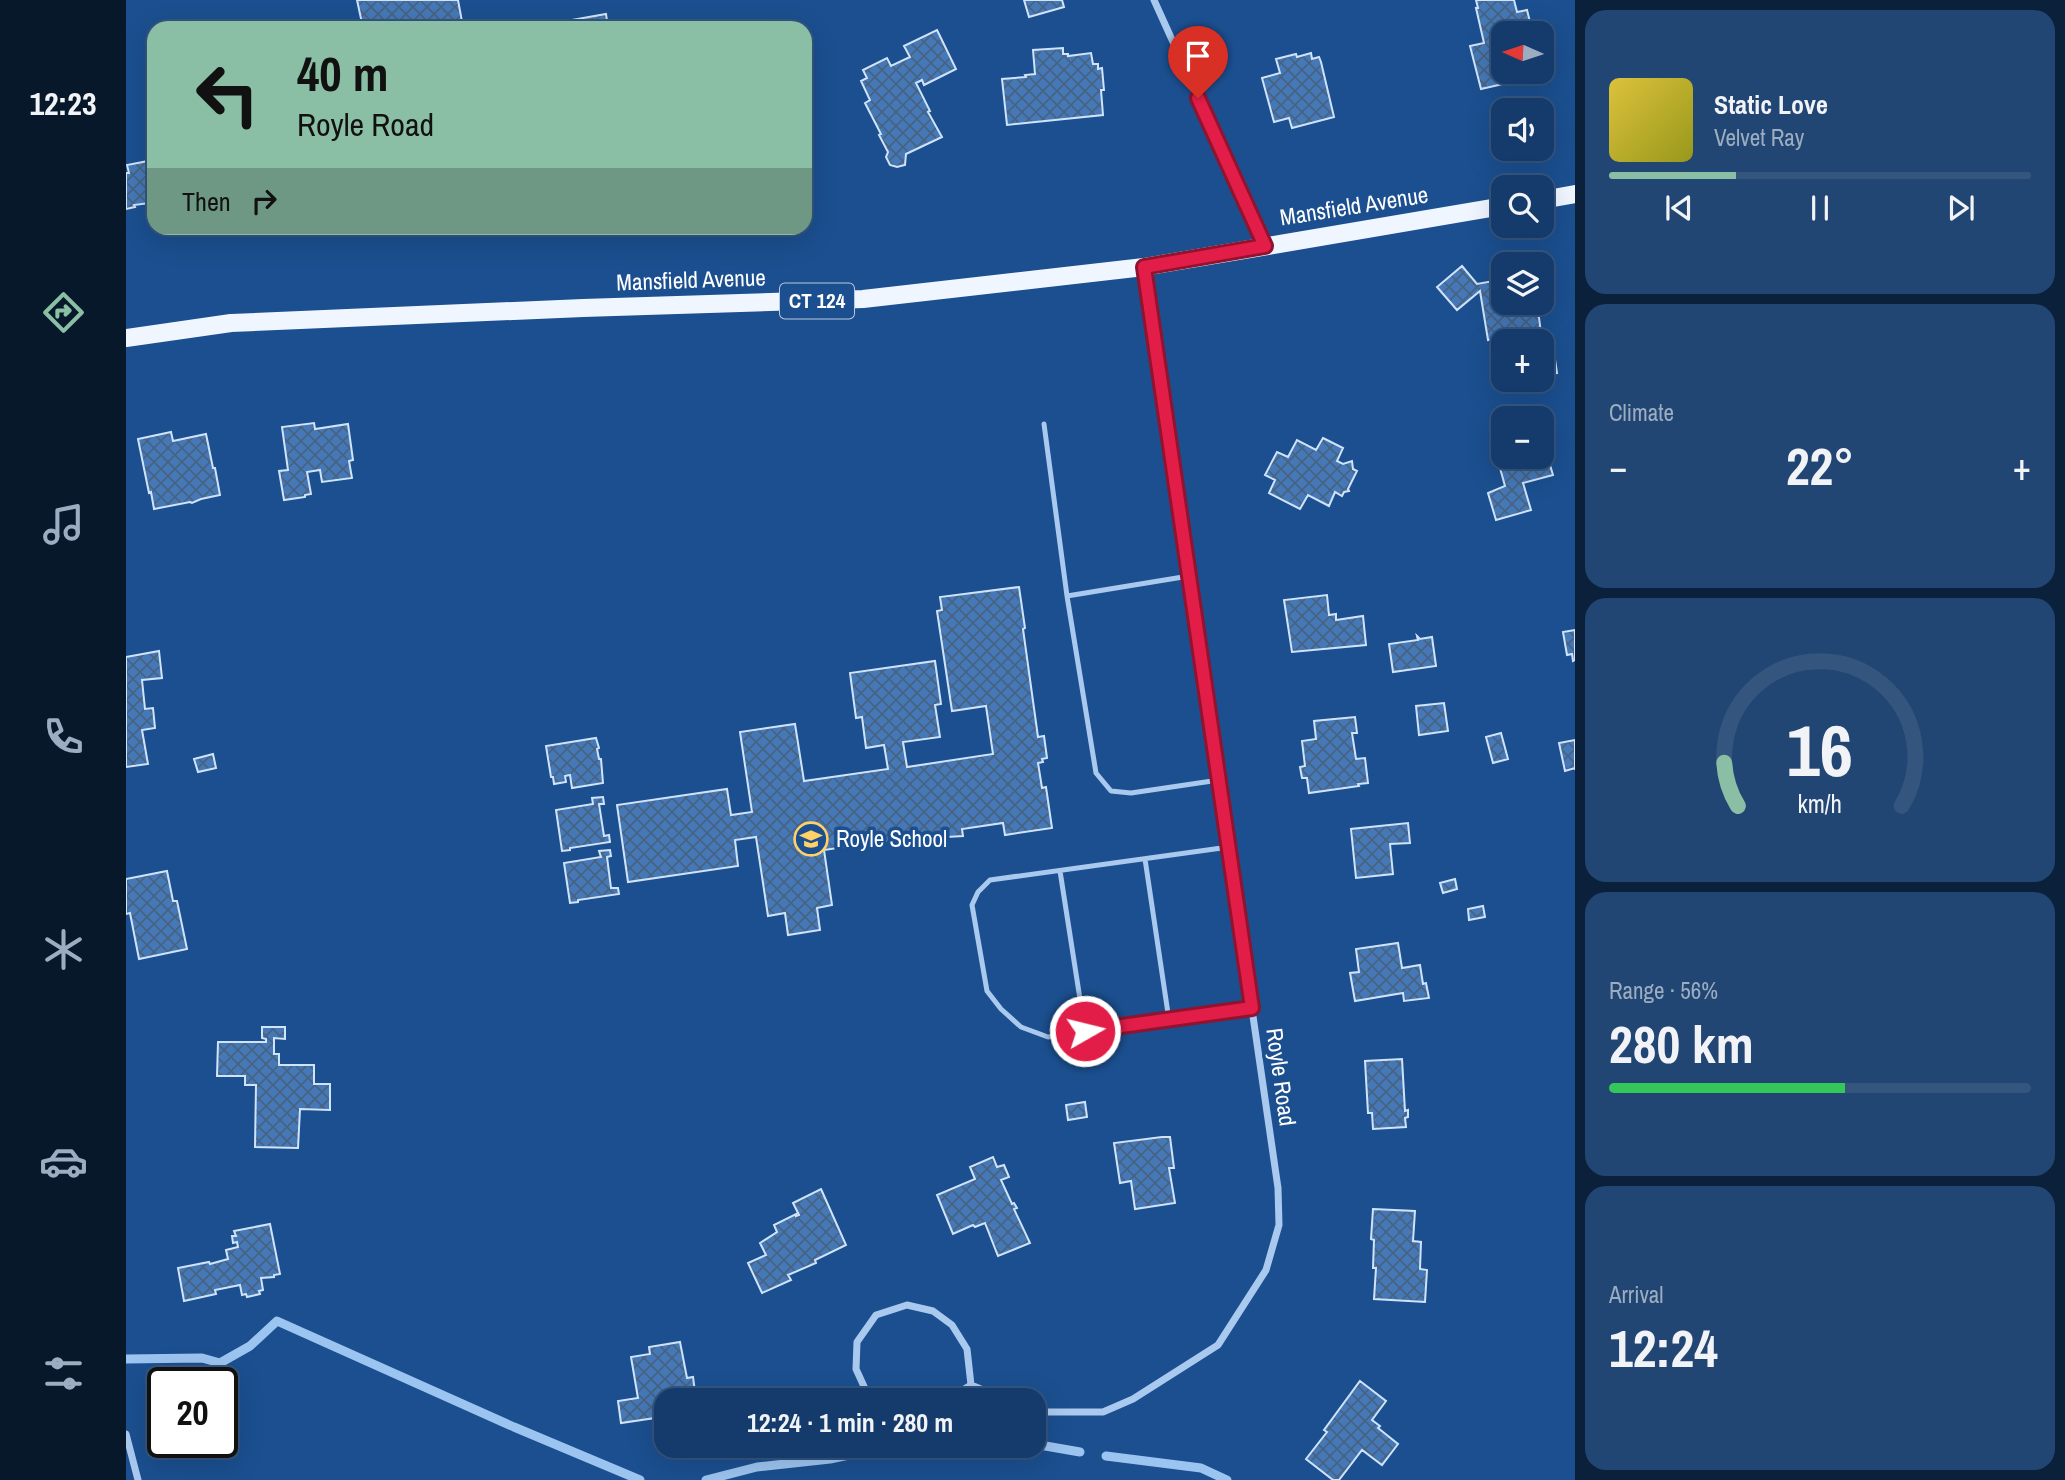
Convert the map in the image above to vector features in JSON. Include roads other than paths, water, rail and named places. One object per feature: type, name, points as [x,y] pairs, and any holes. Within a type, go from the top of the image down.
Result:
[{"type":"main road","points":[[1554,198],[1575,194]]},
{"type":"main road","name":"Mansfield Avenue","points":[[126,338],[245,322],[863,299],[1144,267],[1491,208]]},
{"type":"street","points":[[1154,0],[1265,246]]},
{"type":"street","name":"Royle Road","points":[[1046,1412],[1103,1412],[1133,1399],[1218,1345],[1266,1270],[1279,1225],[1278,1188],[1144,267]]},
{"type":"street","points":[[865,1388],[856,1369],[858,1342],[876,1315],[907,1305],[933,1311],[952,1325],[967,1349],[971,1385]]},
{"type":"street","points":[[966,1388],[971,1385]]},
{"type":"street","points":[[971,1385],[978,1388]]},
{"type":"street","points":[[126,1434],[138,1480]]},
{"type":"lane","points":[[1044,424],[1067,596],[1096,773],[1111,791],[1131,793],[1219,780]]},
{"type":"lane","points":[[1067,596],[1189,576]]},
{"type":"lane","points":[[1228,848],[990,880],[978,892],[972,905],[987,991],[1001,1009],[1021,1027],[1048,1037],[1252,1008]]},
{"type":"lane","points":[[1146,859],[1170,1020]]},
{"type":"lane","points":[[1059,871],[1085,1031]]},
{"type":"waterway","points":[[126,1359],[202,1358],[220,1363],[250,1346],[277,1321],[640,1480]]},
{"type":"waterway","points":[[1046,1446],[1080,1452]]},
{"type":"waterway","points":[[1106,1456],[1201,1468],[1227,1480]]},
{"type":"waterway","points":[[706,1480],[757,1467],[835,1458]]},
{"type":"place","name":"Royle School","points":[[811,839]]}]
